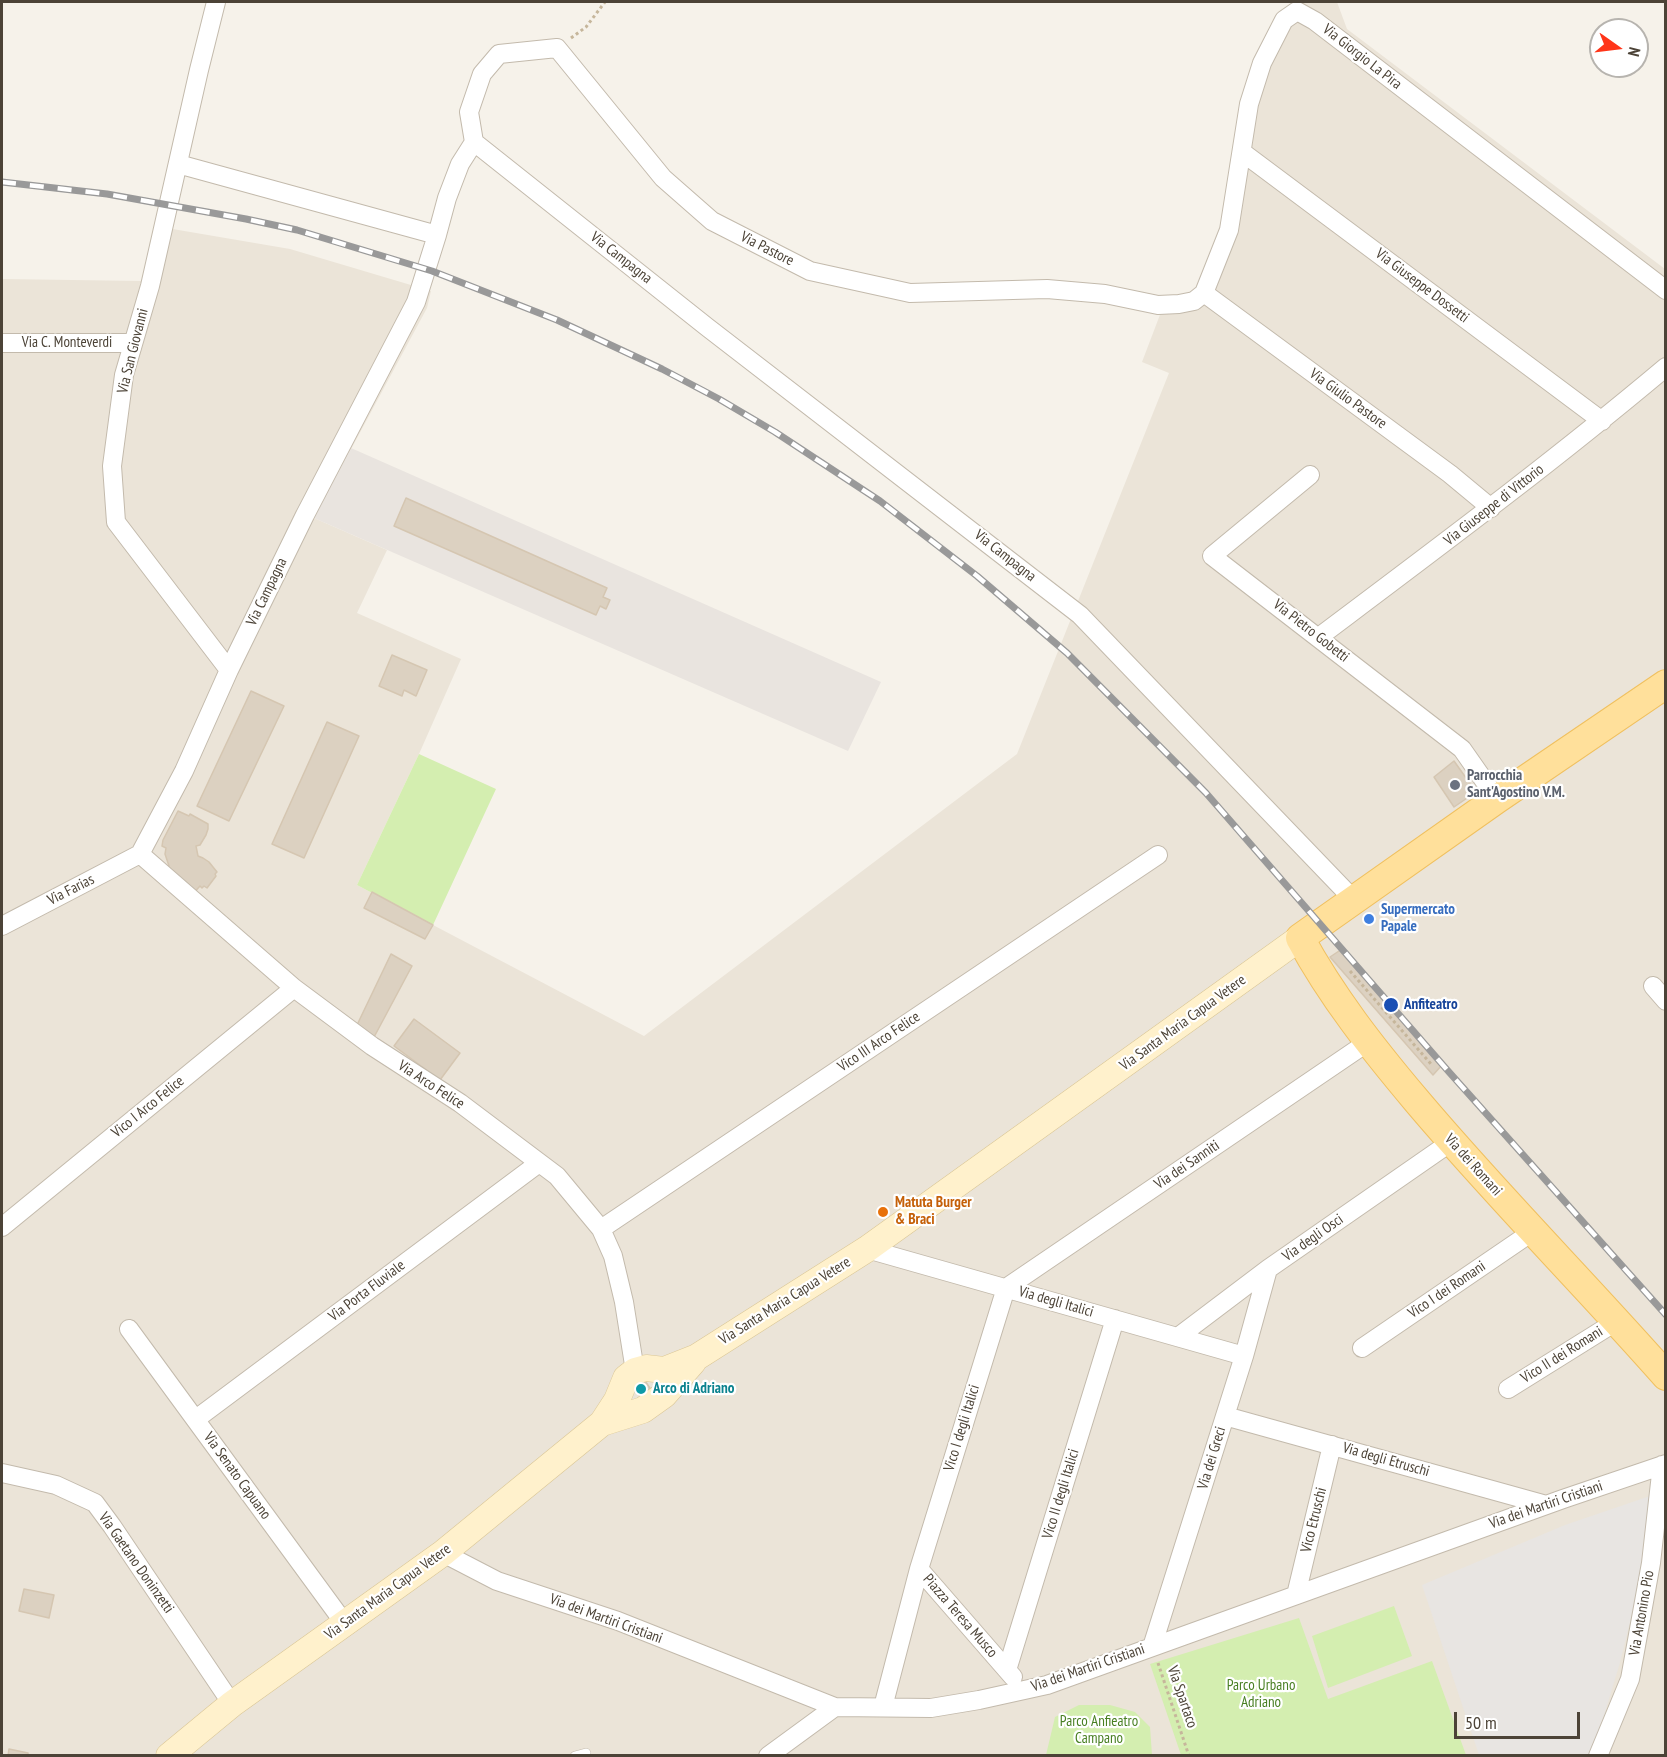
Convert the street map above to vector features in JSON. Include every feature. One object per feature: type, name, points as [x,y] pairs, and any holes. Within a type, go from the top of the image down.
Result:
[{"type":"main road","name":"Via Santa Maria Capua Vetere","points":[[697,1357],[867,1249],[1353,899],[1665,684]]},
{"type":"main road","name":"Via dei Romani","points":[[1300,938],[1319,973],[1368,1042],[1451,1142],[1665,1376]]},
{"type":"main road","points":[[603,1423],[617,1400],[626,1378],[635,1371],[646,1368],[664,1370],[697,1357]]},
{"type":"main road","points":[[603,1423],[643,1410],[664,1395],[697,1357]]},
{"type":"main road","name":"Via Santa Maria Capua Vetere","points":[[169,1755],[232,1704],[443,1553],[603,1423]]},
{"type":"street","name":"Via San Giovanni","points":[[216,2],[150,286],[124,375],[112,466],[116,522],[229,670]]},
{"type":"street","name":"Via Giorgio La Pira","points":[[1204,293],[1229,230],[1250,104],[1262,63],[1284,20],[1297,11],[1324,28],[1665,290]]},
{"type":"street","points":[[474,142],[469,112],[482,74],[499,54],[557,48]]},
{"type":"street","name":"Via Pastore","points":[[557,48],[663,178],[712,221],[810,271],[910,294],[1047,289],[1105,294],[1158,305],[1194,301],[1204,293]]},
{"type":"street","name":"Via Campagna","points":[[140,854],[184,771],[229,670],[305,514],[416,302],[447,198],[460,164],[474,142],[707,327],[1080,615],[1353,899]]},
{"type":"street","name":"Via Giuseppe Dossetti","points":[[1242,152],[1602,421]]},
{"type":"street","points":[[178,164],[437,235]]},
{"type":"street","name":"Via Giulio Pastore","points":[[1204,293],[1449,474],[1491,508]]},
{"type":"street","name":"Via C. Monteverdi","points":[[2,343],[132,343]]},
{"type":"street","name":"Via Giuseppe di Vittorio","points":[[1319,637],[1491,508],[1602,421],[1665,367]]},
{"type":"street","name":"Via Pietro Gobetti","points":[[1311,475],[1212,556],[1462,749],[1497,799]]},
{"type":"street","name":"Via Farias","points":[[2,926],[140,854]]},
{"type":"street","name":"Via Arco Felice","points":[[140,854],[294,988],[372,1046],[460,1103],[557,1176],[600,1230],[613,1256],[624,1302],[635,1371]]},
{"type":"street","name":"Vico III Arco Felice","points":[[600,1230],[1158,855]]},
{"type":"street","points":[[1653,986],[1665,1001]]},
{"type":"street","name":"Vico I Arco Felice","points":[[2,1227],[294,988]]},
{"type":"street","name":"Via dei Sanniti","points":[[1006,1288],[1368,1042]]},
{"type":"street","name":"Via degli Osci","points":[[1178,1337],[1268,1269],[1451,1142]]},
{"type":"street","name":"Via Porta Fluviale","points":[[196,1419],[539,1162]]},
{"type":"street","name":"Vico I dei Romani","points":[[1362,1348],[1532,1232]]},
{"type":"street","name":"Via degli Italici","points":[[867,1249],[1244,1356]]},
{"type":"street","name":"Via dei Greci","points":[[1152,1647],[1244,1356],[1268,1269]]},
{"type":"street","name":"Vico I degli Italici","points":[[919,1569],[1006,1288]]},
{"type":"street","name":"Vico II degli Italici","points":[[1007,1670],[1115,1319]]},
{"type":"street","name":"Vico II dei Romani","points":[[1508,1389],[1617,1321]]},
{"type":"street","name":"Via Senato Capuano","points":[[129,1329],[345,1624]]},
{"type":"street","name":"Via degli Etruschi","points":[[1225,1416],[1546,1505]]},
{"type":"street","name":"Vico Etruschi","points":[[1296,1595],[1332,1445]]},
{"type":"street","name":"Via dei Martiri Cristiani","points":[[443,1553],[497,1581],[618,1621],[835,1707],[931,1708],[1047,1684],[1664,1463]]},
{"type":"street","name":"Via Antonino Pio","points":[[1598,1755],[1630,1678],[1651,1563],[1664,1463]]},
{"type":"street","name":"Via Gaetano Doninzetti","points":[[2,1473],[56,1485],[95,1503],[232,1704]]},
{"type":"street","name":"Piazza Teresa Musco","points":[[919,1569],[1024,1690]]},
{"type":"street","name":"Piazza Teresa Musco","points":[[883,1707],[919,1569]]},
{"type":"street","points":[[768,1755],[835,1707]]},
{"type":"lane","points":[[575,1755],[586,1753]]},
{"type":"path","points":[[557,48],[586,27],[604,2]]},
{"type":"path","points":[[1350,970],[1431,1064]]},
{"type":"path","points":[[1375,1009],[1380,1005]]},
{"type":"path","name":"Via Spartaco","points":[[1152,1647],[1189,1755]]},
{"type":"shaded area","points":[[1300,2],[1337,2],[1347,29],[1665,269],[1665,1755],[2,1756],[2,279],[142,281],[155,226],[290,249],[431,291],[427,308],[314,518],[387,550],[357,613],[461,659],[357,885],[644,1036],[1017,754],[1169,373],[1142,362],[1166,299],[1190,296],[1198,288],[1222,228],[1278,21]]},
{"type":"shaded area","points":[[351,448],[881,682],[848,751],[314,518]]},
{"type":"shaded area","points":[[1650,1496],[1644,1557],[1632,1614],[1596,1742],[1589,1755],[1479,1755],[1422,1585],[1565,1525]]},
{"type":"green space","points":[[419,754],[496,789],[433,925],[357,885]]},
{"type":"green space","points":[[1394,1606],[1412,1656],[1328,1688],[1312,1636]]},
{"type":"green space","name":"Parco Urbano Adriano","points":[[1299,1618],[1328,1699],[1432,1661],[1466,1755],[1181,1755],[1150,1664]]},
{"type":"green space","name":"Parco Anfieatro Campano","points":[[1079,1705],[1110,1705],[1135,1712],[1150,1727],[1152,1755],[1046,1755],[1055,1717]]},
{"type":"building","points":[[406,498],[607,588],[603,597],[610,600],[606,609],[600,606],[596,615],[394,526]]},
{"type":"building","points":[[392,655],[427,670],[416,696],[404,690],[402,696],[379,686]]},
{"type":"building","points":[[251,691],[284,706],[229,821],[197,806]]},
{"type":"building","points":[[327,722],[359,736],[304,858],[272,844]]},
{"type":"building","name":"Parrocchia Sant'Agostino V.M.","points":[[1454,761],[1476,792],[1454,807],[1434,777]]},
{"type":"building","points":[[178,811],[189,816],[190,814],[208,824],[206,835],[200,845],[196,846],[198,856],[209,862],[217,872],[207,888],[200,886],[191,896],[164,868],[169,866],[165,854],[166,848],[162,846],[163,840]]},
{"type":"building","points":[[372,892],[433,925],[425,939],[364,908]]},
{"type":"building","points":[[1342,949],[1442,1065],[1433,1075],[1330,957]]},
{"type":"building","points":[[391,954],[412,966],[373,1039],[357,1025]]},
{"type":"building","points":[[414,1019],[460,1053],[440,1080],[394,1046]]},
{"type":"building","points":[[641,1375],[654,1394],[644,1402],[630,1382]]},
{"type":"building","points":[[24,1589],[54,1595],[49,1618],[19,1611]]},
{"type":"building","points":[[9,1749],[28,1753],[28,1756],[8,1756]]},
{"type":"railway","points":[[2,182],[107,194],[246,219],[297,230],[432,271],[557,320],[662,369],[775,432],[880,501],[977,576],[1067,653],[1206,793],[1449,1072],[1666,1315]]},
{"type":"place","name":"Parrocchia Sant'Agostino V.M.","points":[[1455,785]]},
{"type":"place","name":"Supermercato Papale","points":[[1369,919]]},
{"type":"place","name":"Anfiteatro","points":[[1391,1005]]},
{"type":"place","name":"Matuta Burger & Braci","points":[[883,1212]]},
{"type":"place","name":"Arco di Adriano","points":[[641,1389]]}]
